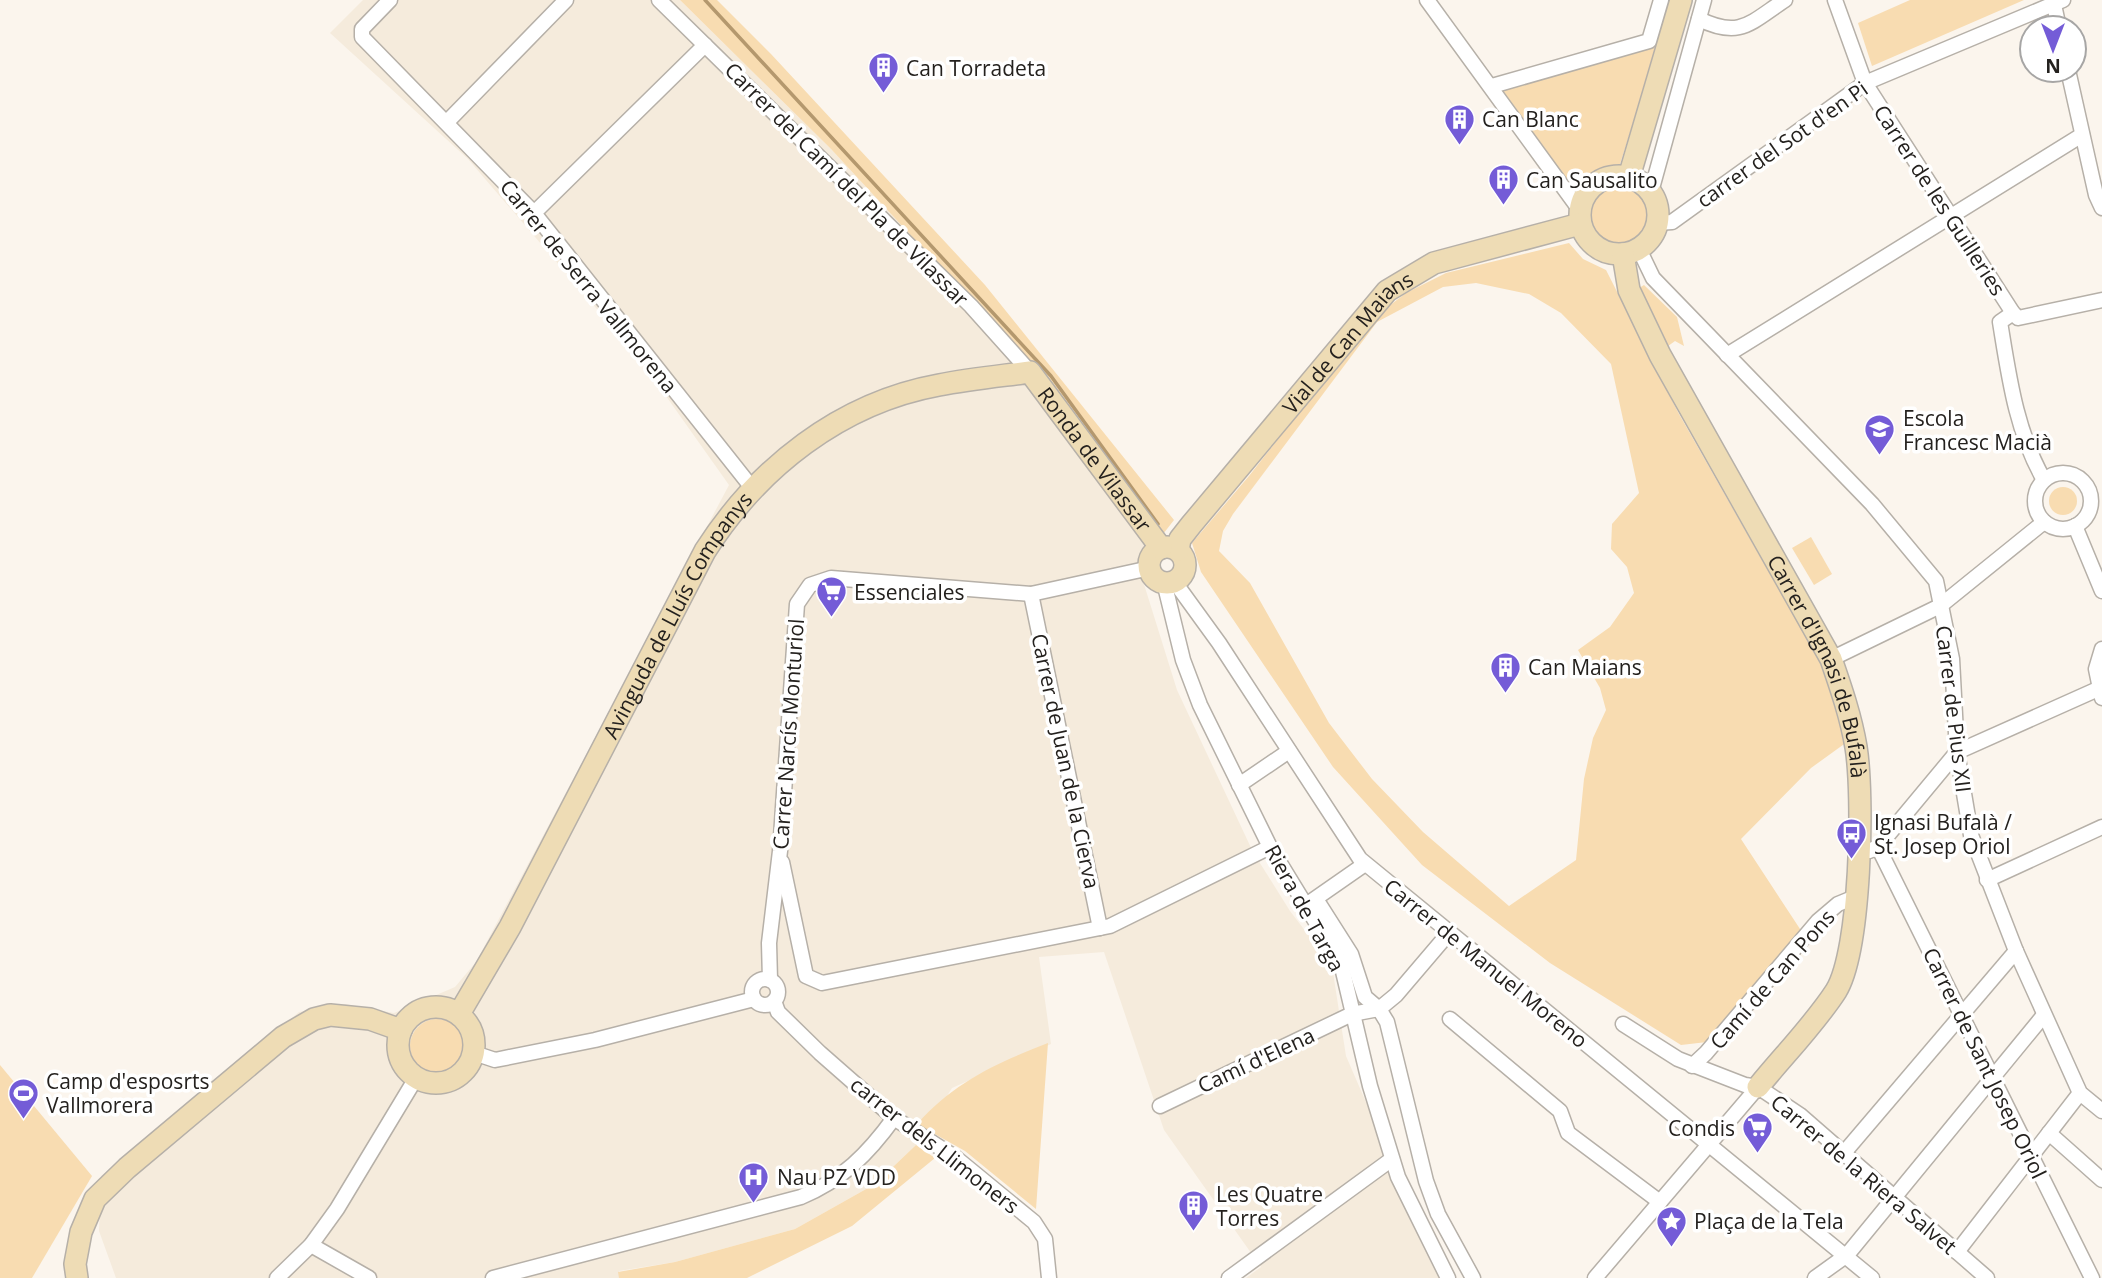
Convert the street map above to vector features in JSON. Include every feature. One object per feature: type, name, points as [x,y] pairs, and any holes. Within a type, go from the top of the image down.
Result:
[{"type":"street","name":"Carrer de Serra Vallmorena","points":[[390,0],[362,29],[362,37],[448,121],[534,213],[753,489]]},
{"type":"street","points":[[448,121],[566,0]]},
{"type":"street","name":"Carrer del Camí del Pla de Vilassar","points":[[659,0],[971,306],[1030,372]]},
{"type":"street","points":[[1427,0],[1492,86],[1580,216],[1592,244],[1602,250],[1631,251],[1647,242],[1657,223],[1658,213],[1651,192],[1704,0]]},
{"type":"street","points":[[1492,86],[1649,41],[1661,0]]},
{"type":"street","points":[[1629,177],[1681,0]]},
{"type":"street","points":[[1699,19],[1719,29],[1742,28],[1785,0]]},
{"type":"street","name":"Carrer de les Guilleries","points":[[1835,0],[1865,83],[2013,313],[2018,318],[2102,300]]},
{"type":"street","name":"carrer del Sot d'en Pi","points":[[1657,223],[1672,222],[1865,83],[2057,2]]},
{"type":"street","points":[[534,213],[705,45]]},
{"type":"street","points":[[2071,84],[2096,195],[2102,208]]},
{"type":"street","points":[[1727,355],[2082,135]]},
{"type":"street","points":[[1580,216],[1591,187],[1601,180],[1614,176],[1629,177],[1651,192]]},
{"type":"street","name":"Vial de Can Maians","points":[[1162,577],[1152,556],[1170,549],[1180,539],[1387,291],[1434,263],[1580,216]]},
{"type":"street","name":"Carrer de Pius XII","points":[[1631,251],[1653,278],[1872,504],[1936,581],[1952,659],[1957,752],[1971,835],[2016,951],[2080,1093]]},
{"type":"street","name":"Carrer d'Ignasi de Bufalà","points":[[1631,251],[1629,290],[1660,355],[1831,659],[1846,700],[1856,746],[1858,855],[1847,959],[1837,990],[1758,1087]]},
{"type":"street","points":[[2013,313],[2000,322],[2009,378],[2019,422],[2031,456],[2044,480]]},
{"type":"street","name":"Avinguda de Lluís Companys","points":[[459,1014],[510,927],[705,551],[723,524],[753,489],[782,461],[818,434],[871,406],[939,385],[1030,372]]},
{"type":"street","name":"Ronda de Vilassar","points":[[1030,372],[1170,549]]},
{"type":"street","points":[[2057,473],[2077,476],[2089,491],[2088,514],[2075,526],[2061,529],[2044,522],[2034,503],[2036,492],[2044,480],[2057,473]]},
{"type":"street","points":[[2088,514],[2102,522]]},
{"type":"street","points":[[1831,659],[1940,606],[2044,522]]},
{"type":"street","points":[[2075,526],[2102,591]]},
{"type":"street","points":[[1162,577],[1185,566],[1170,549]]},
{"type":"street","name":"Carrer Narcís Monturiol","points":[[770,980],[769,943],[780,851],[797,604],[810,585],[831,578],[1031,594],[1162,577]]},
{"type":"street","name":"Carrer de Manuel Moreno","points":[[1162,577],[1219,643],[1365,864],[1872,1278]]},
{"type":"street","name":"Riera de Targa","points":[[1162,577],[1183,660],[1200,705],[1270,847],[1311,902],[1341,963],[1352,1014],[1392,1158],[1413,1213],[1448,1278]]},
{"type":"street","name":"Carrer de Juan de la Cierva","points":[[1031,594],[1100,928]]},
{"type":"street","points":[[1858,855],[1878,847],[1957,752],[2100,693],[2096,669],[2102,649]]},
{"type":"street","points":[[1239,785],[1289,751]]},
{"type":"street","points":[[1987,880],[2102,827]]},
{"type":"street","points":[[780,851],[806,976],[822,984],[1110,926],[1270,847]]},
{"type":"street","name":"Carrer de Sant Josep Oriol","points":[[1878,847],[2092,1278]]},
{"type":"street","points":[[1365,864],[1311,902],[1351,954],[1365,997],[1379,1009],[1392,1039],[1426,1181],[1438,1214],[1474,1278]]},
{"type":"street","name":"Camí de Can Pons","points":[[1692,1066],[1818,921],[1838,904],[1854,897]]},
{"type":"street","points":[[1379,1009],[1396,995],[1448,934]]},
{"type":"street","points":[[1843,1154],[2016,951]]},
{"type":"street","points":[[474,1052],[495,1060],[595,1040],[754,999],[766,1004],[774,1001],[778,988],[770,980],[761,979],[755,984],[754,999]]},
{"type":"street","name":"carrer dels Llimoners","points":[[774,1001],[778,1012],[820,1053],[894,1118],[956,1158],[1038,1229],[1045,1239],[1049,1278]]},
{"type":"street","points":[[440,1007],[459,1014],[468,1023],[475,1039],[469,1066],[451,1081],[438,1084],[416,1078],[400,1057],[401,1030],[414,1014],[426,1008],[440,1007]]},
{"type":"street","name":"Camí d'Elena","points":[[1160,1106],[1352,1014],[1379,1009]]},
{"type":"street","points":[[77,1278],[75,1264],[80,1231],[95,1199],[127,1168],[283,1037],[314,1018],[330,1015],[370,1018],[401,1030]]},
{"type":"street","points":[[1815,1278],[1847,1255],[2044,1015]]},
{"type":"street","points":[[1450,1019],[1560,1111],[1568,1133],[1660,1202]]},
{"type":"street","name":"Carrer de la Riera Salvet","points":[[1623,1024],[1692,1066],[1758,1087],[1800,1115],[1987,1278]]},
{"type":"street","points":[[278,1278],[311,1245],[337,1209],[416,1078]]},
{"type":"street","points":[[1602,1275],[1758,1087]]},
{"type":"street","points":[[1957,1252],[2080,1093],[2102,1111]]},
{"type":"street","points":[[493,1278],[801,1197],[826,1186],[853,1168],[894,1118]]},
{"type":"street","points":[[2049,1133],[2102,1180]]},
{"type":"street","points":[[1229,1278],[1392,1158]]},
{"type":"street","points":[[311,1245],[369,1278]]},
{"type":"shaded area","points":[[363,0],[680,0],[831,149],[1037,372],[1160,538],[1143,581],[1177,690],[1253,852],[1290,911],[1332,966],[1346,1056],[1442,1278],[1246,1278],[1261,1267],[1164,1130],[1104,952],[1039,957],[1051,1044],[952,1088],[916,1145],[875,1184],[795,1229],[675,1262],[619,1271],[619,1278],[116,1278],[99,1231],[101,1176],[299,1012],[345,1004],[394,1013],[455,987],[476,962],[729,485],[639,358],[468,159],[330,33]]},
{"type":"shaded area","points":[[680,0],[717,0],[771,54],[985,285],[1174,520],[1160,538],[1037,372],[831,149]]},
{"type":"shaded area","points":[[1910,0],[2024,0],[1872,66],[1858,23]]},
{"type":"shaded area","points":[[1657,47],[1620,164],[1589,177],[1577,193],[1501,88]]},
{"type":"shaded area","points":[[1618,186],[1634,191],[1642,199],[1647,215],[1642,231],[1634,239],[1618,244],[1602,239],[1594,231],[1589,215],[1594,199],[1602,191]]},
{"type":"shaded area","points":[[1569,243],[1583,259],[1606,270],[1679,414],[1823,667],[1847,742],[1811,768],[1741,839],[1802,932],[1707,1042],[1681,1045],[1550,963],[1422,865],[1333,767],[1201,572],[1192,543],[1249,476],[1372,319],[1406,293],[1446,273]],"holes":[[[1476,283],[1529,294],[1561,313],[1611,364],[1639,493],[1612,524],[1611,549],[1627,567],[1634,593],[1610,627],[1578,650],[1600,688],[1606,710],[1593,738],[1584,779],[1576,860],[1509,906],[1423,832],[1372,779],[1329,723],[1250,583],[1219,551],[1223,531],[1233,514],[1377,322],[1443,287]]]},
{"type":"shaded area","points":[[1644,285],[1677,317],[1684,346],[1675,341],[1664,349],[1634,291]]},
{"type":"shaded area","points":[[2063,487],[2073,491],[2077,501],[2073,511],[2063,515],[2053,511],[2049,501],[2053,491]]},
{"type":"shaded area","points":[[1811,537],[1832,574],[1814,585],[1792,548]]},
{"type":"shaded area","points":[[437,1019],[456,1027],[464,1046],[456,1065],[437,1073],[418,1065],[410,1046],[418,1027]]},
{"type":"shaded area","points":[[1048,1043],[1036,1209],[965,1151],[917,1124],[946,1096],[977,1075]]},
{"type":"shaded area","name":"Camp d'esposrts Vallmorera","points":[[0,1065],[92,1176],[32,1278],[0,1278]]},
{"type":"shaded area","points":[[916,1145],[935,1158],[852,1226],[747,1278],[619,1278],[618,1272],[675,1262],[795,1229],[875,1184]]},
{"type":"waterway","points":[[705,0],[1051,376],[1158,524]]},
{"type":"place","name":"Can Torradeta","points":[[883,95]]},
{"type":"place","name":"Can Blanc","points":[[1459,146]]},
{"type":"place","name":"Can Sausalito","points":[[1503,207]]},
{"type":"place","name":"Escola Francesc Macià","points":[[1880,457]]},
{"type":"place","name":"Essenciales","points":[[831,619]]},
{"type":"place","name":"Can Maians","points":[[1505,694]]},
{"type":"place","name":"Ignasi Bufalà / St. Josep Oriol","points":[[1851,861]]},
{"type":"place","name":"Camp d'esposrts Vallmorera","points":[[23,1120]]},
{"type":"place","name":"Condis","points":[[1758,1155]]},
{"type":"place","name":"Nau PZ VDD","points":[[754,1204]]},
{"type":"place","name":"Les Quatre Torres","points":[[1193,1233]]},
{"type":"place","name":"Plaça de la Tela","points":[[1671,1248]]}]
